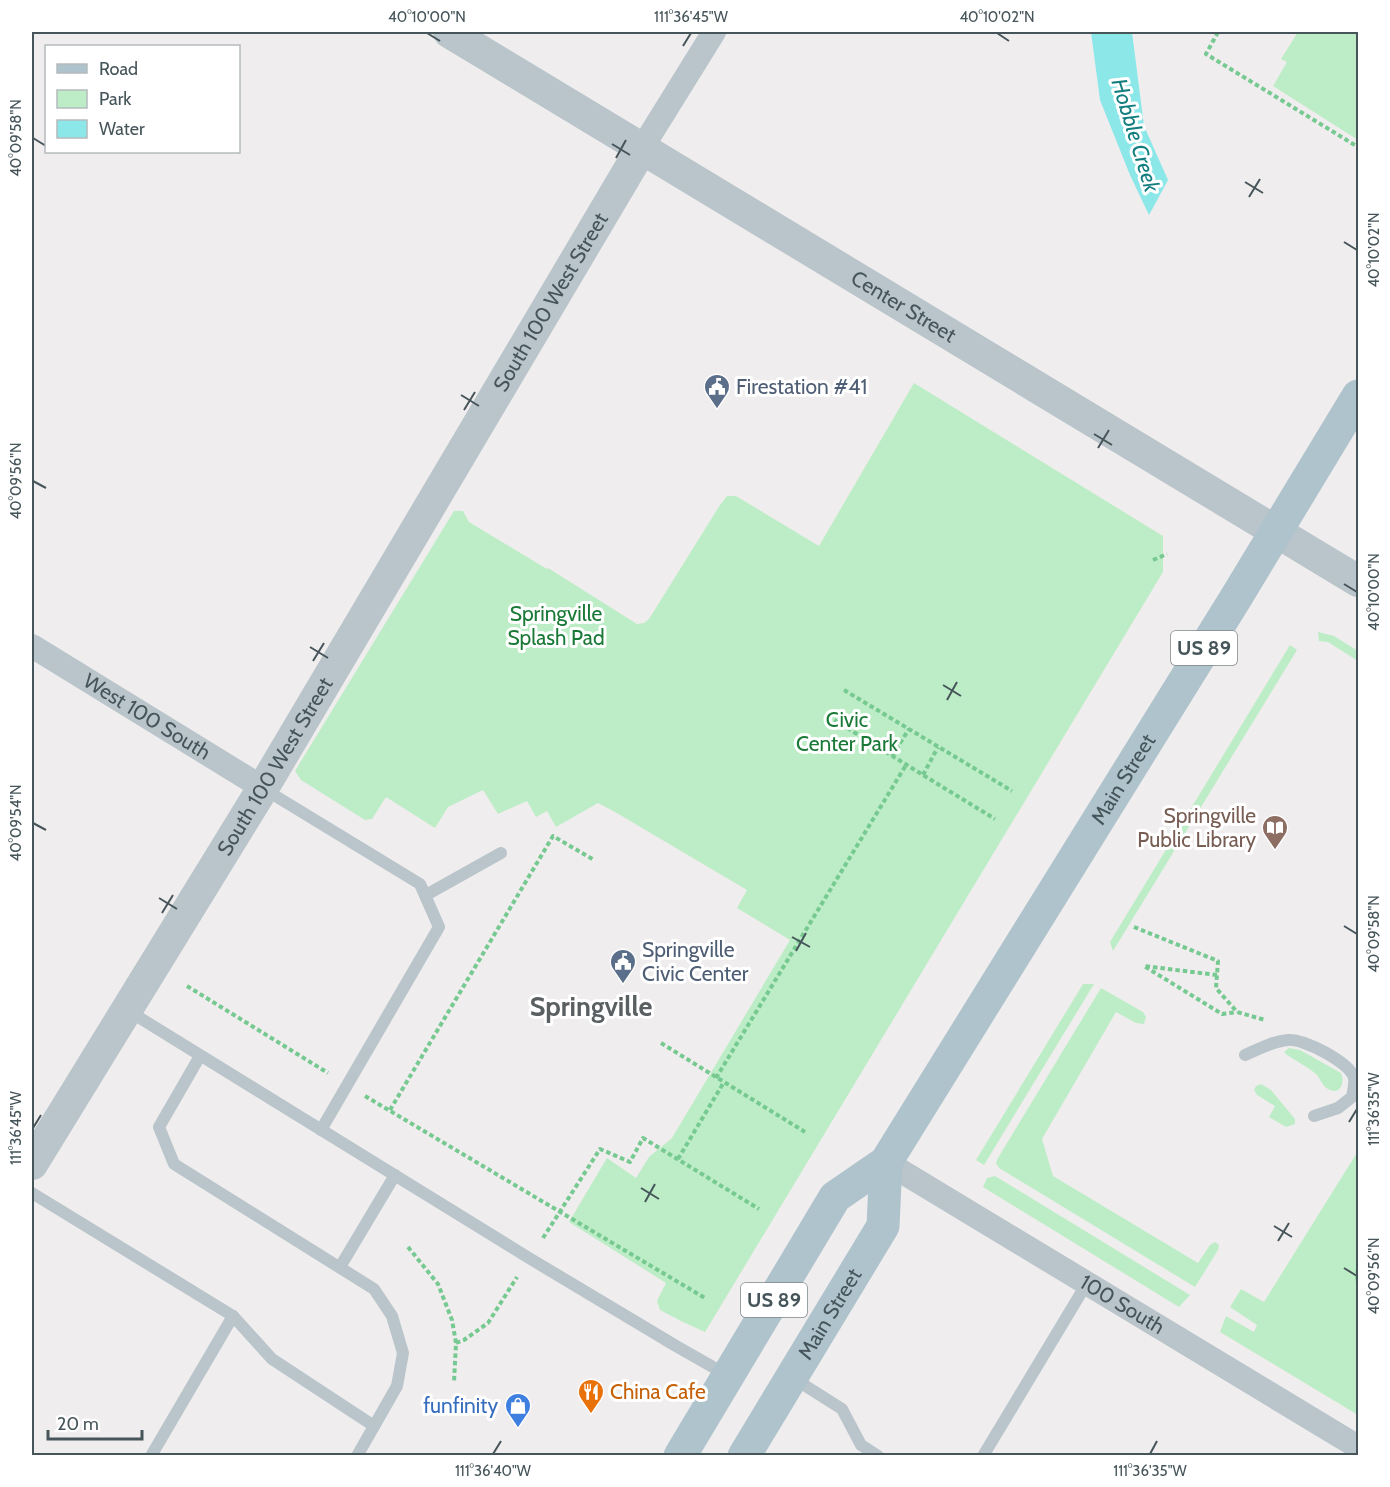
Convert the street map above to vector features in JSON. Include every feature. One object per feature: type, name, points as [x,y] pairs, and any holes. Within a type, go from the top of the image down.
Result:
[{"type":"main road","name":"Main Street","points":[[680,1455],[835,1197],[886,1162],[1359,396]]},
{"type":"main road","name":"Main Street","points":[[744,1455],[883,1226],[886,1162]]},
{"type":"street","name":"Center Street","points":[[449,32],[1359,581]]},
{"type":"street","points":[[642,148],[714,32]]},
{"type":"street","name":"South 100 West Street","points":[[32,1164],[263,788],[642,148]]},
{"type":"street","name":"West 100 South","points":[[32,646],[263,788]]},
{"type":"street","name":"100 South","points":[[886,1162],[1359,1447]]},
{"type":"lane","points":[[263,788],[420,884],[439,927],[321,1130]]},
{"type":"lane","points":[[426,895],[501,853]]},
{"type":"lane","points":[[126,1010],[637,1322],[728,1375]]},
{"type":"lane","points":[[1245,1055],[1272,1043],[1291,1039],[1310,1044],[1346,1066],[1354,1077],[1352,1097],[1338,1108],[1314,1116]]},
{"type":"lane","points":[[200,1056],[159,1127],[174,1164],[374,1289],[392,1316],[403,1353],[397,1386],[357,1455]]},
{"type":"lane","points":[[340,1267],[395,1175]]},
{"type":"lane","points":[[32,1193],[234,1316],[272,1359],[374,1426]]},
{"type":"lane","points":[[983,1455],[1087,1283]]},
{"type":"lane","points":[[151,1455],[234,1316]]},
{"type":"lane","points":[[792,1377],[842,1410],[861,1445],[879,1455]]},
{"type":"path","points":[[1218,32],[1206,54],[1359,147]]},
{"type":"path","points":[[1153,560],[1167,554]]},
{"type":"path","points":[[844,690],[1012,791]]},
{"type":"path","points":[[828,716],[996,819]]},
{"type":"path","points":[[892,756],[909,729]]},
{"type":"path","points":[[923,775],[938,747]]},
{"type":"path","points":[[716,1077],[906,765]]},
{"type":"path","points":[[390,1110],[553,836],[594,860]]},
{"type":"path","points":[[1134,927],[1218,961],[1216,988],[1238,1012]]},
{"type":"path","points":[[1217,975],[1144,966],[1222,1014],[1238,1012],[1263,1020],[1273,1020]]},
{"type":"path","points":[[187,986],[347,1085],[705,1298]]},
{"type":"path","points":[[661,1043],[805,1132]]},
{"type":"path","points":[[678,1159],[724,1082]]},
{"type":"path","points":[[543,1238],[600,1149],[630,1162],[643,1138],[759,1209]]},
{"type":"path","points":[[408,1247],[438,1284],[452,1320],[456,1343],[454,1382]]},
{"type":"path","points":[[1359,1269],[1357,1275],[1359,1282]]},
{"type":"path","points":[[456,1343],[488,1323],[520,1271]]},
{"type":"green space","points":[[1298,32],[1358,32],[1358,140],[1273,86],[1287,62],[1281,59]]},
{"type":"green space","name":"Civic Center Park","points":[[914,383],[1163,536],[1163,572],[705,1332],[660,1310],[657,1301],[666,1283],[569,1222],[607,1158],[636,1178],[649,1157],[672,1138],[790,940],[737,908],[747,890],[598,803],[556,827],[547,811],[536,817],[527,801],[498,814],[483,790],[448,807],[435,828],[386,797],[372,819],[365,820],[301,780],[295,771],[454,511],[463,511],[469,522],[637,624],[644,623],[649,619],[727,496],[736,496],[819,546]]},
{"type":"green space","points":[[1318,632],[1334,636],[1358,651],[1358,661],[1328,642],[1319,641]]},
{"type":"green space","points":[[1290,645],[1297,650],[1113,951],[1110,942]]},
{"type":"green space","points":[[1083,984],[1094,984],[984,1165],[976,1160]]},
{"type":"green space","points":[[1101,988],[1143,1012],[1146,1017],[1144,1024],[1136,1023],[1116,1012],[1042,1139],[1053,1176],[1198,1263],[1210,1245],[1215,1242],[1219,1245],[1195,1287],[999,1168],[996,1163]]},
{"type":"green space","points":[[1289,1048],[1300,1050],[1341,1073],[1341,1087],[1336,1091],[1326,1088],[1316,1074],[1284,1052]]},
{"type":"green space","points":[[1261,1084],[1271,1090],[1295,1119],[1295,1124],[1286,1127],[1269,1117],[1275,1106],[1257,1095],[1254,1090]]},
{"type":"green space","points":[[1358,1151],[1358,1415],[1220,1332],[1226,1316],[1254,1332],[1257,1325],[1230,1307],[1241,1289],[1264,1302]]},
{"type":"green space","points":[[995,1176],[1190,1295],[1179,1307],[983,1187],[987,1178]]},
{"type":"water","name":"Hobble Creek","points":[[1091,32],[1132,32],[1144,126],[1168,180],[1149,215],[1100,100]]},
{"type":"place","name":"Firestation #41","points":[[717,410]]},
{"type":"place","name":"Springville Public Library","points":[[1275,851]]},
{"type":"place","name":"Springville Civic Center","points":[[623,985]]},
{"type":"place","name":"China Cafe","points":[[591,1415]]},
{"type":"place","name":"funfinity","points":[[518,1429]]},
{"type":"district","name":"Springville","points":[[591,1007]]},
{"type":"park label","name":"Springville Splash Pad","points":[[556,626]]}]
